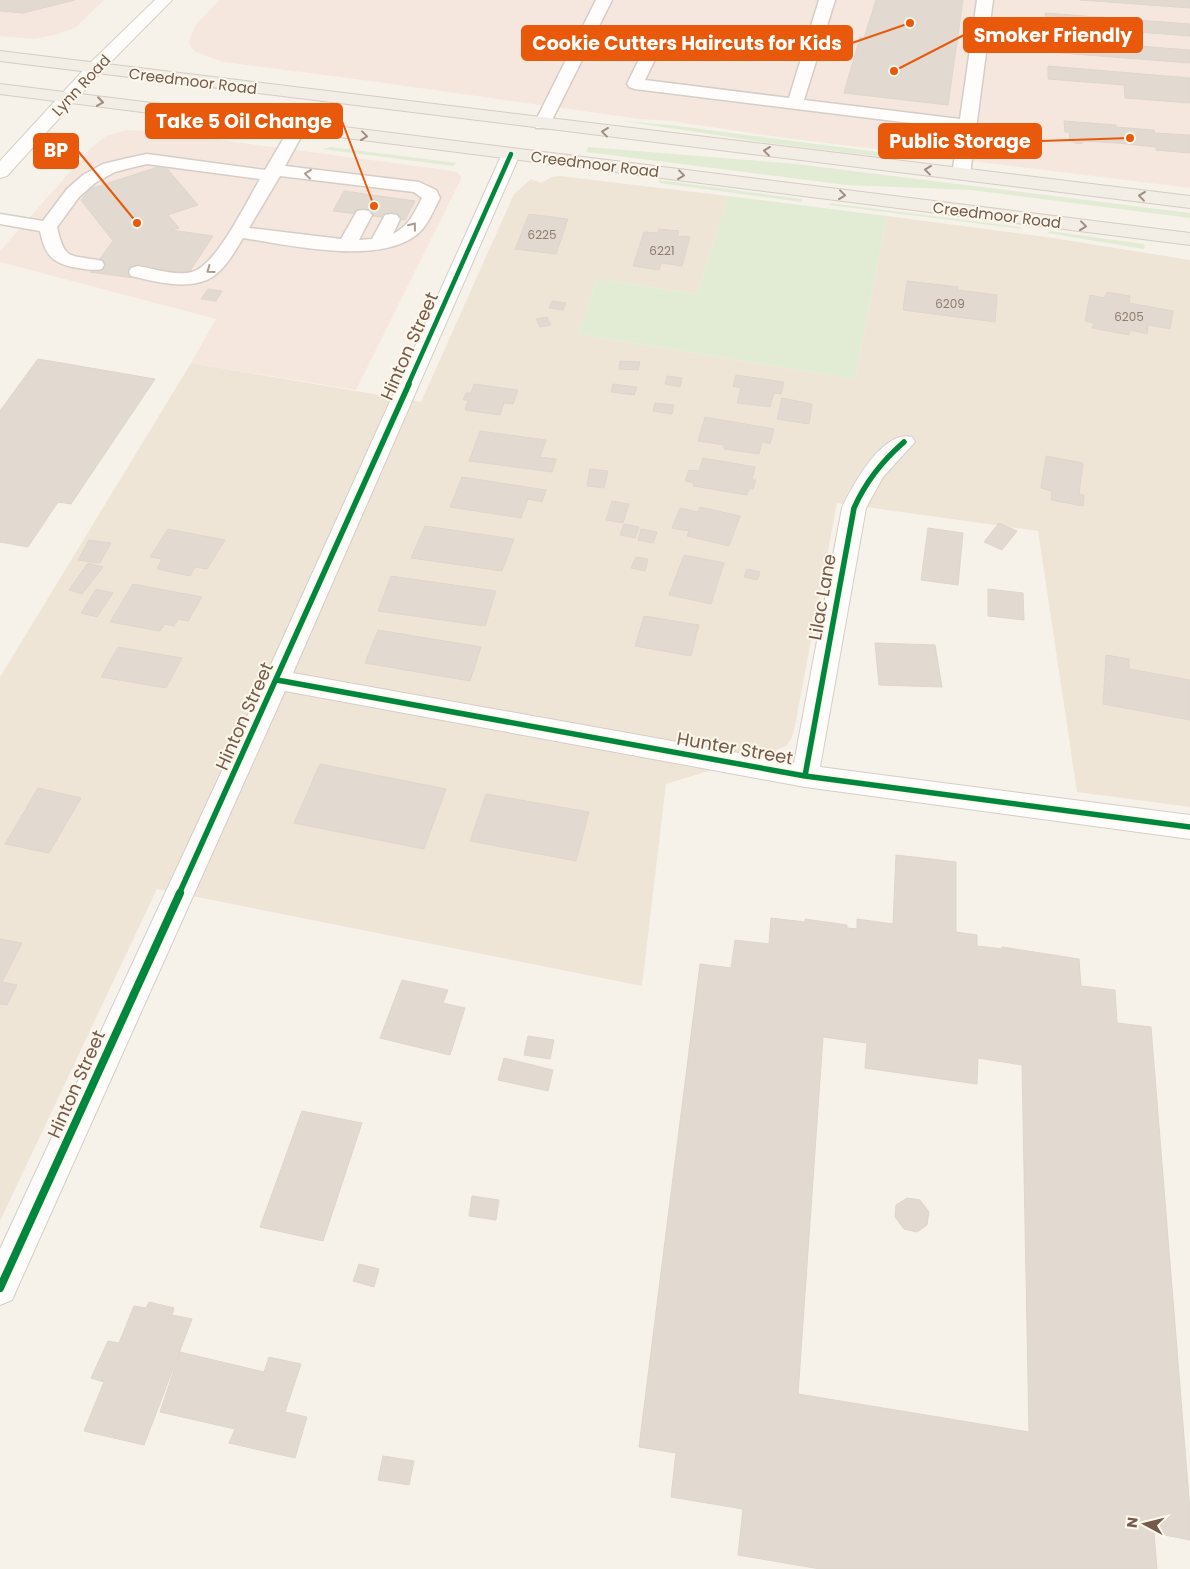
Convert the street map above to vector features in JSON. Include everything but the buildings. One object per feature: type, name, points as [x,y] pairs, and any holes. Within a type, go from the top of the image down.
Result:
[{"type":"main road","name":"Creedmoor Road","points":[[0,56],[1190,202]]},
{"type":"main road","name":"Creedmoor Road","points":[[0,89],[1190,239]]},
{"type":"street","name":"Lynn Road","points":[[0,172],[95,68],[164,0]]},
{"type":"street","name":"Hinton Street","points":[[0,1288],[277,680],[511,154]]},
{"type":"street","name":"Lilac Lane","points":[[805,776],[854,508],[861,489],[872,473],[887,456],[904,442]]},
{"type":"street","name":"Hunter Street","points":[[277,680],[805,776],[1190,827]]},
{"type":"lane","points":[[542,124],[604,0]]},
{"type":"lane","points":[[794,104],[827,0]]},
{"type":"lane","points":[[961,174],[985,0]]},
{"type":"lane","points":[[654,45],[635,84],[967,125]]},
{"type":"lane","points":[[138,272],[179,279],[207,274],[218,264],[238,232],[298,128]]},
{"type":"lane","points":[[95,265],[65,260],[57,256],[52,247],[48,227],[73,193],[89,179],[109,168],[128,163],[147,159],[167,161],[273,173],[391,191],[420,187],[430,194],[427,205],[415,227],[407,235],[379,244],[347,245],[238,232]]},
{"type":"lane","points":[[347,245],[377,217],[379,244]]},
{"type":"lane","points":[[0,219],[48,227]]},
{"type":"shaded area","points":[[0,0],[104,0],[75,28],[55,35],[34,39],[0,36]]},
{"type":"shaded area","points":[[219,0],[1190,0],[1190,188],[778,137],[671,121],[640,119],[223,62],[196,52],[190,46],[189,40],[195,26]]},
{"type":"shaded area","points":[[127,130],[159,132],[447,170],[457,172],[462,177],[356,390],[191,363],[216,319],[0,262],[0,251],[91,148],[106,136]]},
{"type":"shaded area","points":[[560,176],[728,196],[697,294],[597,279],[578,334],[855,379],[887,216],[1047,237],[1190,260],[1190,807],[1077,792],[1038,531],[837,503],[791,739],[786,746],[774,751],[666,784],[642,986],[157,889],[0,1221],[0,677],[191,363],[421,402],[514,194],[531,179],[541,183],[552,177]]},
{"type":"green space","points":[[623,121],[670,125],[913,158],[890,158],[769,143]]},
{"type":"green space","points":[[331,147],[457,163],[453,166],[322,149]]},
{"type":"green space","points":[[588,147],[797,164],[1190,213],[1190,218],[971,190],[846,185],[586,152]]},
{"type":"green space","points":[[659,180],[802,199],[802,202],[659,183]]},
{"type":"green space","points":[[728,196],[887,216],[855,379],[578,334],[597,279],[697,294]]},
{"type":"green space","points":[[830,203],[1019,227],[1022,229],[829,205]]},
{"type":"green space","points":[[1051,231],[1143,244],[1145,247],[1144,249],[1047,233]]},
{"type":"cycle path","points":[[0,1288],[277,680],[511,154]]},
{"type":"cycle path","points":[[805,776],[854,508],[874,472],[904,442]]},
{"type":"cycle path","points":[[277,680],[805,776],[1190,827]]},
{"type":"place","name":"Cookie Cutters Haircuts for Kids","points":[[910,23]]},
{"type":"place","name":"Smoker Friendly","points":[[894,71]]},
{"type":"place","name":"Public Storage","points":[[1130,138]]},
{"type":"place","name":"Take 5 Oil Change","points":[[374,206]]},
{"type":"place","name":"BP","points":[[137,223]]}]
